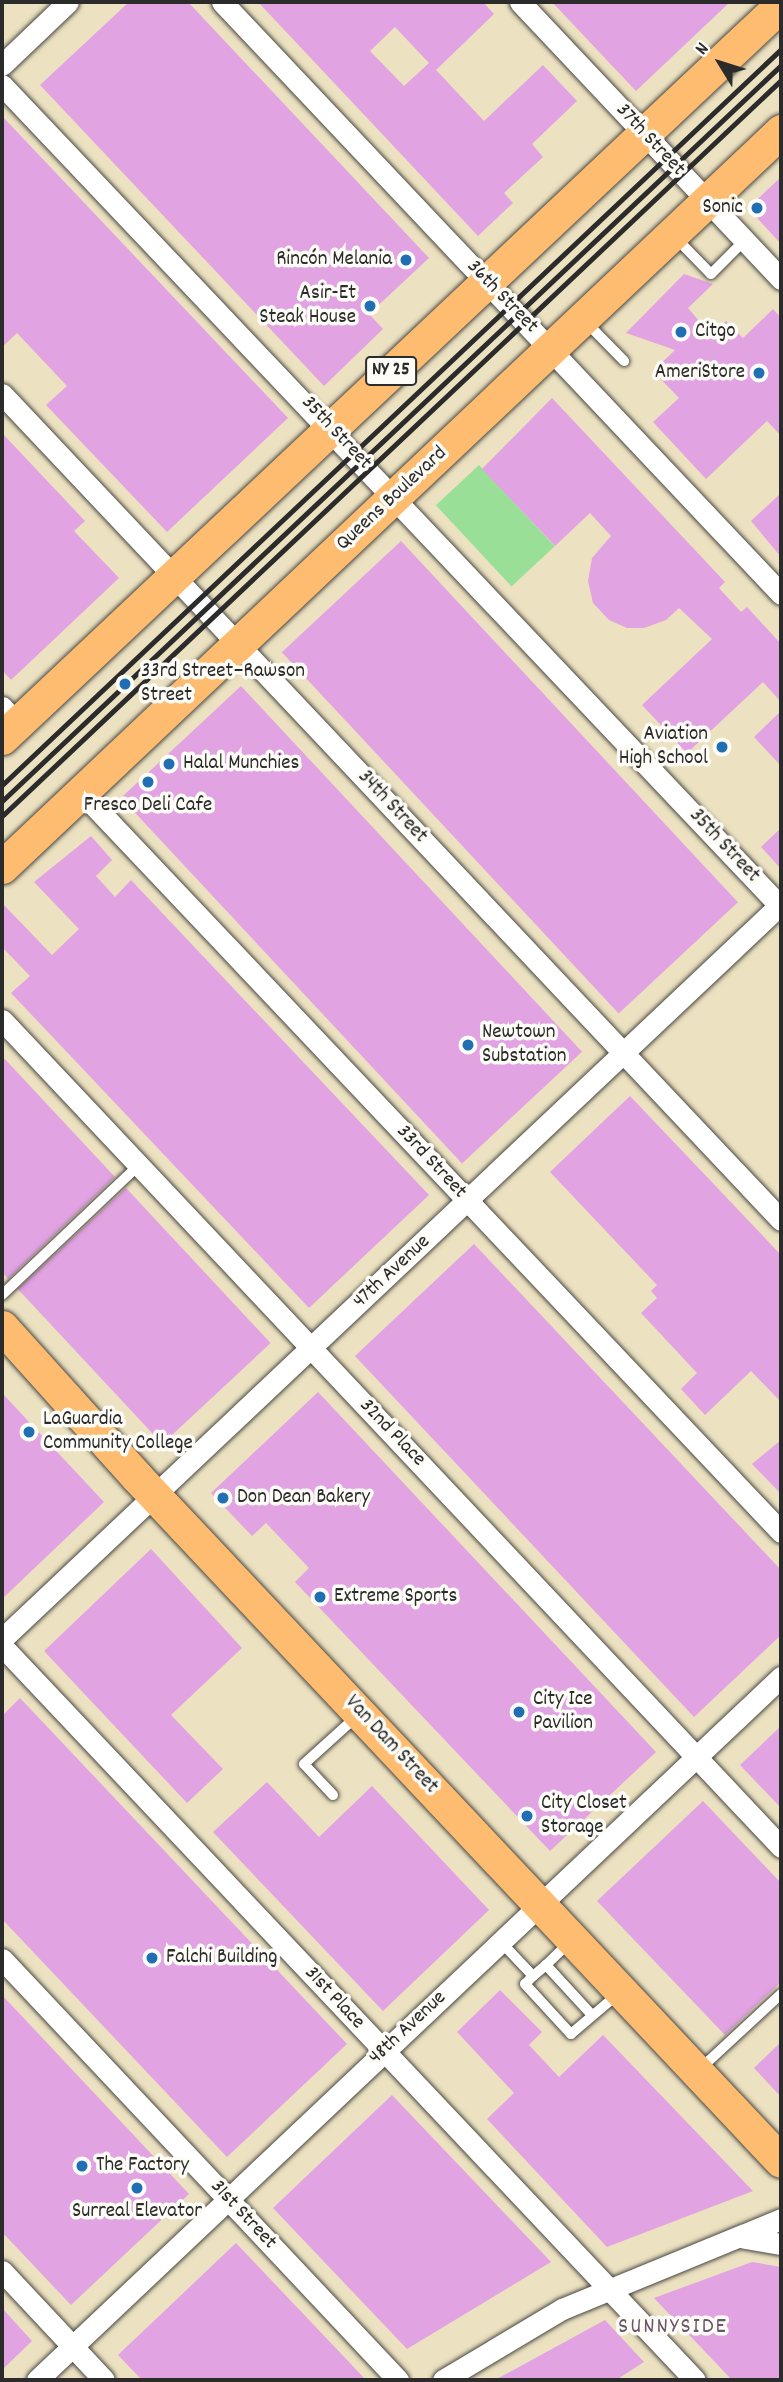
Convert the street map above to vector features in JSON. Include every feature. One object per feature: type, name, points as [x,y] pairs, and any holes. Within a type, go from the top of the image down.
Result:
[{"type":"main road","name":"NY 25","points":[[7,723],[174,575],[781,5]]},
{"type":"main road","name":"Queens Boulevard","points":[[2,867],[781,131]]},
{"type":"main road","name":"Van Dam Street","points":[[2,1327],[155,1495],[781,2161]]},
{"type":"street","points":[[2,65],[68,2]]},
{"type":"street","name":"36th Street","points":[[222,2],[781,594]]},
{"type":"street","name":"37th Street","points":[[520,2],[781,279]]},
{"type":"street","name":"35th Street","points":[[2,85],[331,428],[781,906]]},
{"type":"street","name":"34th Street","points":[[2,394],[781,1220]]},
{"type":"street","name":"33rd Street","points":[[81,792],[781,1532]]},
{"type":"street","name":"47th Avenue","points":[[2,1639],[781,906]]},
{"type":"street","name":"32nd Place","points":[[2,1020],[781,1847]]},
{"type":"street","name":"31st Place","points":[[2,1646],[695,2380]]},
{"type":"street","name":"48th Avenue","points":[[37,2380],[383,2050],[781,1677]]},
{"type":"street","name":"31st Street","points":[[2,1959],[398,2380]]},
{"type":"street","points":[[443,2380],[514,2335],[608,2287],[781,2219]]},
{"type":"street","points":[[738,2236],[781,2244]]},
{"type":"street","points":[[2,2271],[104,2380]]},
{"type":"lane","points":[[672,234],[711,274],[745,240]]},
{"type":"lane","points":[[583,319],[624,361]]},
{"type":"lane","points":[[2,1295],[139,1165]]},
{"type":"lane","points":[[332,1795],[304,1764],[360,1712]]},
{"type":"lane","points":[[573,1939],[525,1984],[571,2034],[622,1990]]},
{"type":"lane","points":[[500,1941],[533,1976]]},
{"type":"lane","points":[[546,1965],[592,2015]]},
{"type":"lane","points":[[698,2071],[781,1994]]},
{"type":"green space","points":[[479,465],[555,546],[512,586],[436,505]]},
{"type":"building","points":[[129,2],[188,2],[429,258],[369,314],[383,329],[324,386],[40,85]]},
{"type":"building","points":[[258,2],[483,2],[494,14],[436,70],[484,121],[543,65],[577,101],[532,144],[543,157],[504,193],[513,203],[478,236]],"holes":[[[395,27],[429,63],[404,86],[370,51]]]},
{"type":"building","points":[[552,2],[730,2],[636,91]]},
{"type":"building","points":[[2,116],[288,418],[167,532],[46,405],[67,386],[17,333],[2,347]]},
{"type":"building","points":[[781,177],[781,244],[748,208]]},
{"type":"building","points":[[684,274],[713,284],[688,308],[711,335],[726,321],[743,338],[773,309],[781,318],[781,436],[767,421],[706,479],[653,422],[679,398],[653,371],[675,350],[626,333]]},
{"type":"building","points":[[552,398],[725,582],[719,588],[741,612],[747,607],[781,644],[781,702],[763,682],[687,753],[642,705],[712,639],[679,608],[666,620],[644,628],[627,628],[609,620],[593,603],[588,581],[592,558],[611,536],[590,513],[555,546],[482,469]]},
{"type":"building","points":[[2,433],[85,521],[74,531],[119,578],[11,680],[2,670]]},
{"type":"building","points":[[781,493],[781,557],[751,521]]},
{"type":"building","points":[[401,541],[738,902],[619,1013],[282,652]]},
{"type":"building","points":[[241,686],[582,1052],[462,1164],[121,798]]},
{"type":"building","points":[[781,711],[781,766],[754,737]]},
{"type":"building","points":[[781,828],[781,869],[761,847]]},
{"type":"building","points":[[91,836],[112,860],[96,876],[115,897],[131,880],[429,1195],[309,1308],[11,993],[30,976],[2,947],[2,903],[52,955],[79,929],[34,882]]},
{"type":"building","points":[[2,1056],[115,1177],[8,1279],[2,1272]]},
{"type":"building","points":[[630,1096],[781,1255],[781,1402],[751,1371],[705,1415],[681,1389],[697,1373],[641,1313],[657,1298],[651,1291],[657,1285],[550,1172]]},
{"type":"building","points":[[126,1188],[271,1343],[162,1444],[18,1289]]},
{"type":"building","points":[[474,1244],[781,1570],[781,1635],[694,1717],[355,1356]]},
{"type":"building","points":[[318,1392],[656,1752],[550,1851],[295,1582],[309,1568],[266,1523],[252,1536],[211,1493]]},
{"type":"building","name":"LaGuardia Community College","points":[[2,1393],[104,1502],[2,1599]]},
{"type":"building","points":[[781,1440],[781,1494],[752,1464]]},
{"type":"building","points":[[151,1549],[242,1648],[171,1715],[223,1769],[187,1803],[44,1651]]},
{"type":"building","name":"Falchi Building","points":[[20,1698],[347,2044],[227,2157],[2,1919],[2,1716]]},
{"type":"building","points":[[781,1726],[781,1808],[740,1765]]},
{"type":"building","points":[[267,1782],[319,1837],[372,1786],[489,1910],[383,2011],[213,1832]]},
{"type":"building","points":[[703,1801],[781,1883],[781,1982],[725,2035],[597,1901]]},
{"type":"building","points":[[500,1990],[542,2032],[529,2045],[559,2077],[603,2035],[753,2191],[607,2247],[487,2119],[514,2093],[457,2032]]},
{"type":"building","name":"The Factory","points":[[2,1995],[189,2194],[71,2305],[2,2232]]},
{"type":"building","points":[[781,2042],[781,2097],[754,2068]]},
{"type":"building","points":[[392,2095],[551,2262],[407,2349],[273,2208]]},
{"type":"building","points":[[236,2243],[366,2380],[142,2380],[118,2355]]},
{"type":"building","points":[[752,2262],[781,2267],[781,2380],[732,2380],[654,2298]]},
{"type":"building","points":[[2,2308],[32,2341],[2,2370]]},
{"type":"building","points":[[605,2320],[644,2362],[616,2380],[495,2380]]},
{"type":"railway","points":[[2,785],[781,49]]},
{"type":"railway","points":[[2,801],[781,65]]},
{"type":"railway","points":[[2,816],[781,80]]},
{"type":"place","name":"Sonic","points":[[757,208]]},
{"type":"place","name":"Rincón Melania","points":[[406,260]]},
{"type":"place","name":"Asir-Et Steak House","points":[[370,306]]},
{"type":"place","name":"Citgo","points":[[681,332]]},
{"type":"place","name":"AmeriStore","points":[[759,373]]},
{"type":"place","name":"33rd Street–Rawson Street","points":[[125,684]]},
{"type":"place","name":"Aviation High School","points":[[722,747]]},
{"type":"place","name":"Halal Munchies","points":[[169,764]]},
{"type":"place","name":"Fresco Deli Cafe","points":[[148,782]]},
{"type":"place","name":"Newtown Substation","points":[[468,1045]]},
{"type":"place","name":"LaGuardia Community College","points":[[29,1432]]},
{"type":"place","name":"Don Dean Bakery","points":[[223,1498]]},
{"type":"place","name":"Extreme Sports","points":[[320,1597]]},
{"type":"place","name":"City Ice Pavilion","points":[[519,1712]]},
{"type":"place","name":"City Closet Storage","points":[[527,1816]]},
{"type":"place","name":"Falchi Building","points":[[152,1958]]},
{"type":"place","name":"The Factory","points":[[82,2166]]},
{"type":"place","name":"Surreal Elevator","points":[[137,2188]]},
{"type":"district","name":"SUNNYSIDE","points":[[673,2328]]}]
